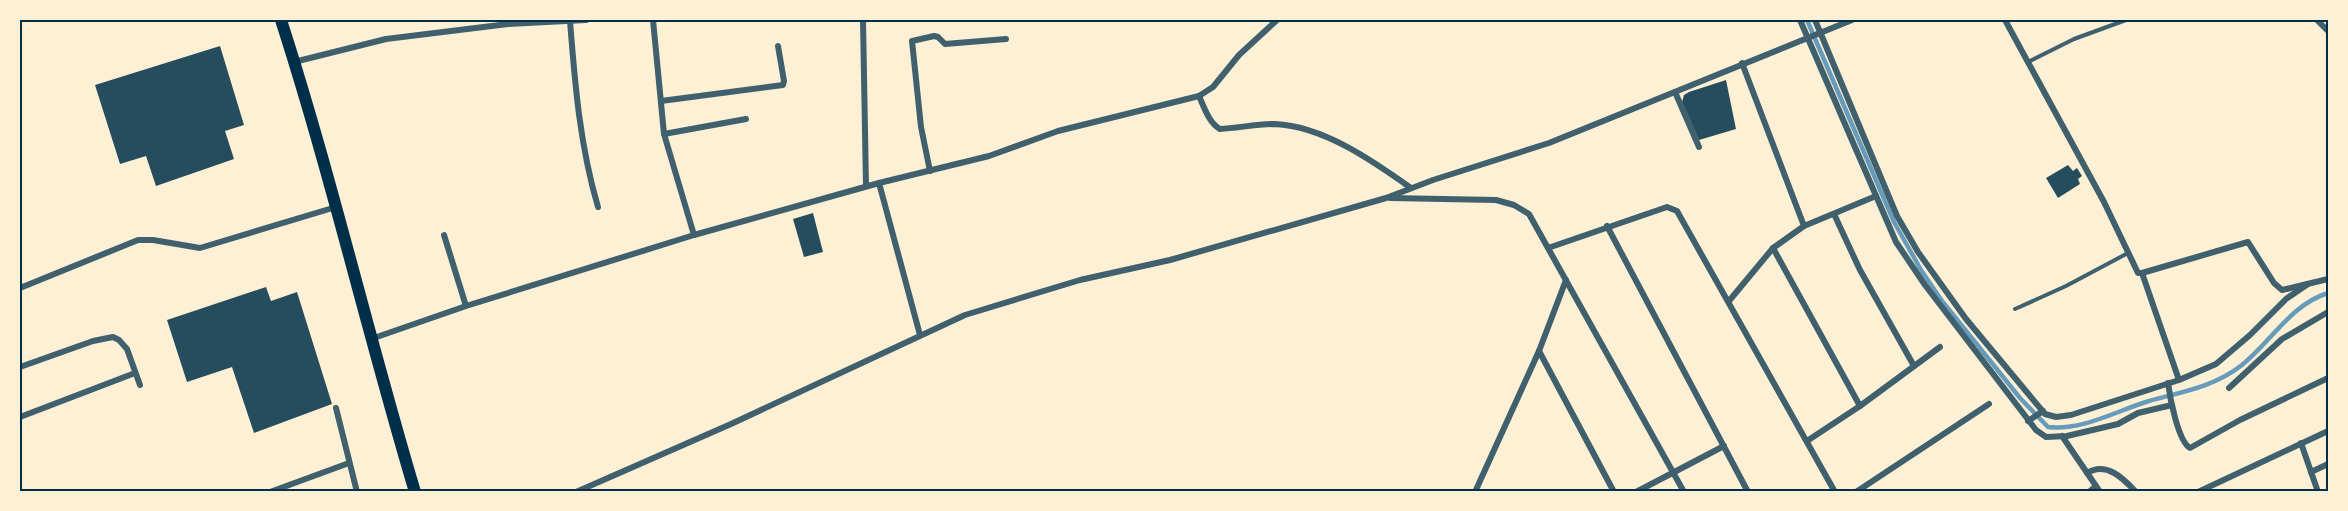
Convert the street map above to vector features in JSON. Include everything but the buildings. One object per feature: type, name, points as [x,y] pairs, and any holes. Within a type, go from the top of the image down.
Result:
[{"type":"main road","points":[[281,20],[336,207],[415,492]]},
{"type":"street","points":[[294,62],[386,39],[508,24],[586,20]]},
{"type":"street","points":[[653,20],[664,134],[694,235]]},
{"type":"street","points":[[863,20],[866,186]]},
{"type":"street","points":[[371,339],[466,306],[694,235],[866,186],[989,156],[1058,131],[1199,96],[1213,87],[1239,55],[1277,20]]},
{"type":"street","points":[[1800,20],[1809,35],[1896,242],[1925,285],[2036,430],[2046,437],[2062,436],[2118,424],[2138,413],[2172,403]]},
{"type":"street","points":[[1815,20],[1897,216],[1918,252],[1959,310],[2042,412],[2056,417],[2071,415],[2168,387],[2216,364],[2233,352],[2286,299],[2308,284]]},
{"type":"street","points":[[576,492],[731,424],[965,315],[1080,280],[1170,260],[1386,198],[1549,143],[1809,35],[1852,20]]},
{"type":"street","points":[[2005,20],[2026,63],[2104,202],[2138,273],[2248,242],[2278,288],[2288,290],[2328,279]]},
{"type":"street","points":[[2317,20],[2328,31]]},
{"type":"street","points":[[570,21],[579,126],[588,173],[598,207]]},
{"type":"street","points":[[930,171],[920,117],[912,41],[934,36],[938,36],[945,44],[1006,39]]},
{"type":"street","points":[[661,101],[783,85],[778,46]]},
{"type":"street","points":[[1742,63],[1804,226]]},
{"type":"street","points":[[1675,92],[1699,147]]},
{"type":"street","points":[[1199,96],[1210,119],[1220,129],[1273,124],[1311,131],[1378,165],[1411,188]]},
{"type":"street","points":[[664,134],[746,119]]},
{"type":"street","points":[[879,183],[920,335]]},
{"type":"street","points":[[1729,301],[1773,248],[1804,226],[1875,196]]},
{"type":"street","points":[[1386,198],[1506,202],[1529,214],[1684,492]]},
{"type":"street","points":[[20,288],[138,240],[153,240],[200,248],[336,207]]},
{"type":"street","points":[[1548,248],[1661,208],[1673,207],[1681,214],[1835,492]]},
{"type":"street","points":[[1833,214],[1860,270],[1914,366]]},
{"type":"street","points":[[1607,226],[1748,492]]},
{"type":"street","points":[[444,235],[466,306]]},
{"type":"street","points":[[1773,248],[1860,406]]},
{"type":"street","points":[[2142,273],[2179,380]]},
{"type":"street","points":[[1474,492],[1539,351],[1566,280]]},
{"type":"street","points":[[2229,388],[2282,339],[2328,312]]},
{"type":"street","points":[[20,368],[93,341],[113,337],[128,350],[140,385]]},
{"type":"street","points":[[1807,441],[1860,406],[1940,347]]},
{"type":"street","points":[[1539,351],[1614,492]]},
{"type":"street","points":[[20,417],[135,373]]},
{"type":"street","points":[[2168,387],[2185,445],[2190,448],[2240,420],[2328,378]]},
{"type":"street","points":[[1856,492],[1989,404]]},
{"type":"street","points":[[336,408],[357,492]]},
{"type":"street","points":[[2029,421],[2042,412]]},
{"type":"street","points":[[2198,492],[2328,431]]},
{"type":"street","points":[[2062,436],[2098,489],[2089,492]]},
{"type":"street","points":[[2301,443],[2318,492]]},
{"type":"street","points":[[1636,492],[1724,446]]},
{"type":"street","points":[[270,492],[350,463]]},
{"type":"street","points":[[2311,472],[2328,464]]},
{"type":"street","points":[[2087,473],[2094,469],[2108,470],[2121,476],[2136,492]]},
{"type":"lane","points":[[2026,63],[2074,39],[2126,20]]},
{"type":"lane","points":[[2015,309],[2066,286],[2128,253]]},
{"type":"waterway","points":[[1807,20],[1894,222],[1921,270],[1942,301],[2020,398],[2048,427],[2086,423],[2220,379],[2253,356],[2303,306],[2328,293]]}]
